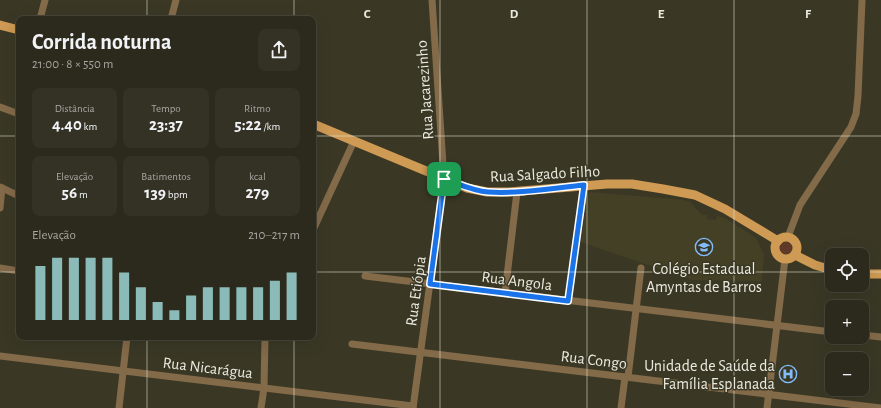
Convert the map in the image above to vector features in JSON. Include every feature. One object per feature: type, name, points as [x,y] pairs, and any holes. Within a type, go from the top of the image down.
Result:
[{"type":"main road","points":[[0,25],[16,29]]},
{"type":"main road","name":"Rua Salgado Filho","points":[[316,125],[467,188],[487,192],[517,192],[584,185],[632,184],[663,188],[695,195],[725,209],[778,241]]},
{"type":"main road","points":[[788,237],[794,240],[797,250],[795,255],[785,259],[779,256],[775,247],[778,241],[782,238],[788,237]]},
{"type":"main road","points":[[795,255],[815,265],[825,268]]},
{"type":"main road","points":[[869,274],[881,274]]},
{"type":"street","points":[[41,16],[45,0]]},
{"type":"street","points":[[172,16],[176,0]]},
{"type":"street","name":"Rua Jacarezinho","points":[[432,0],[444,179]]},
{"type":"street","points":[[788,237],[800,204],[850,127],[856,114],[862,0]]},
{"type":"street","points":[[0,108],[16,113]]},
{"type":"street","points":[[316,223],[354,141]]},
{"type":"street","name":"Rua Etiópia","points":[[413,407],[444,179]]},
{"type":"street","points":[[568,301],[584,185]]},
{"type":"street","points":[[0,208],[1,188],[16,195]]},
{"type":"street","points":[[505,293],[517,192]]},
{"type":"street","points":[[766,408],[785,259]]},
{"type":"street","points":[[0,268],[16,271]]},
{"type":"street","points":[[621,408],[627,377],[641,268]]},
{"type":"street","name":"Rua Angola","points":[[365,276],[825,331]]},
{"type":"street","points":[[869,336],[881,337]]},
{"type":"street","points":[[119,408],[128,340]]},
{"type":"street","points":[[261,408],[264,388],[265,340]]},
{"type":"street","name":"Rua Congo","points":[[352,344],[881,408]]},
{"type":"street","name":"Rua Nicarágua","points":[[0,356],[413,407]]},
{"type":"shaded area","name":"Colégio Estadual Amyntas de Barros","points":[[590,192],[684,200],[690,202],[702,215],[707,215],[707,219],[716,220],[717,216],[725,218],[756,238],[764,255],[762,281],[692,280],[581,242],[588,194]]},
{"type":"shaded area","points":[[784,242],[788,242],[792,248],[788,254],[784,254],[780,250],[780,246]]},
{"type":"place","name":"Colégio Estadual Amyntas de Barros","points":[[704,247]]},
{"type":"place","name":"Unidade de Saúde da Família Esplanada","points":[[788,374]]},
{"type":"route","points":[[444,179],[467,188],[487,192],[517,192],[584,185],[568,301],[430,284],[444,179]]}]
